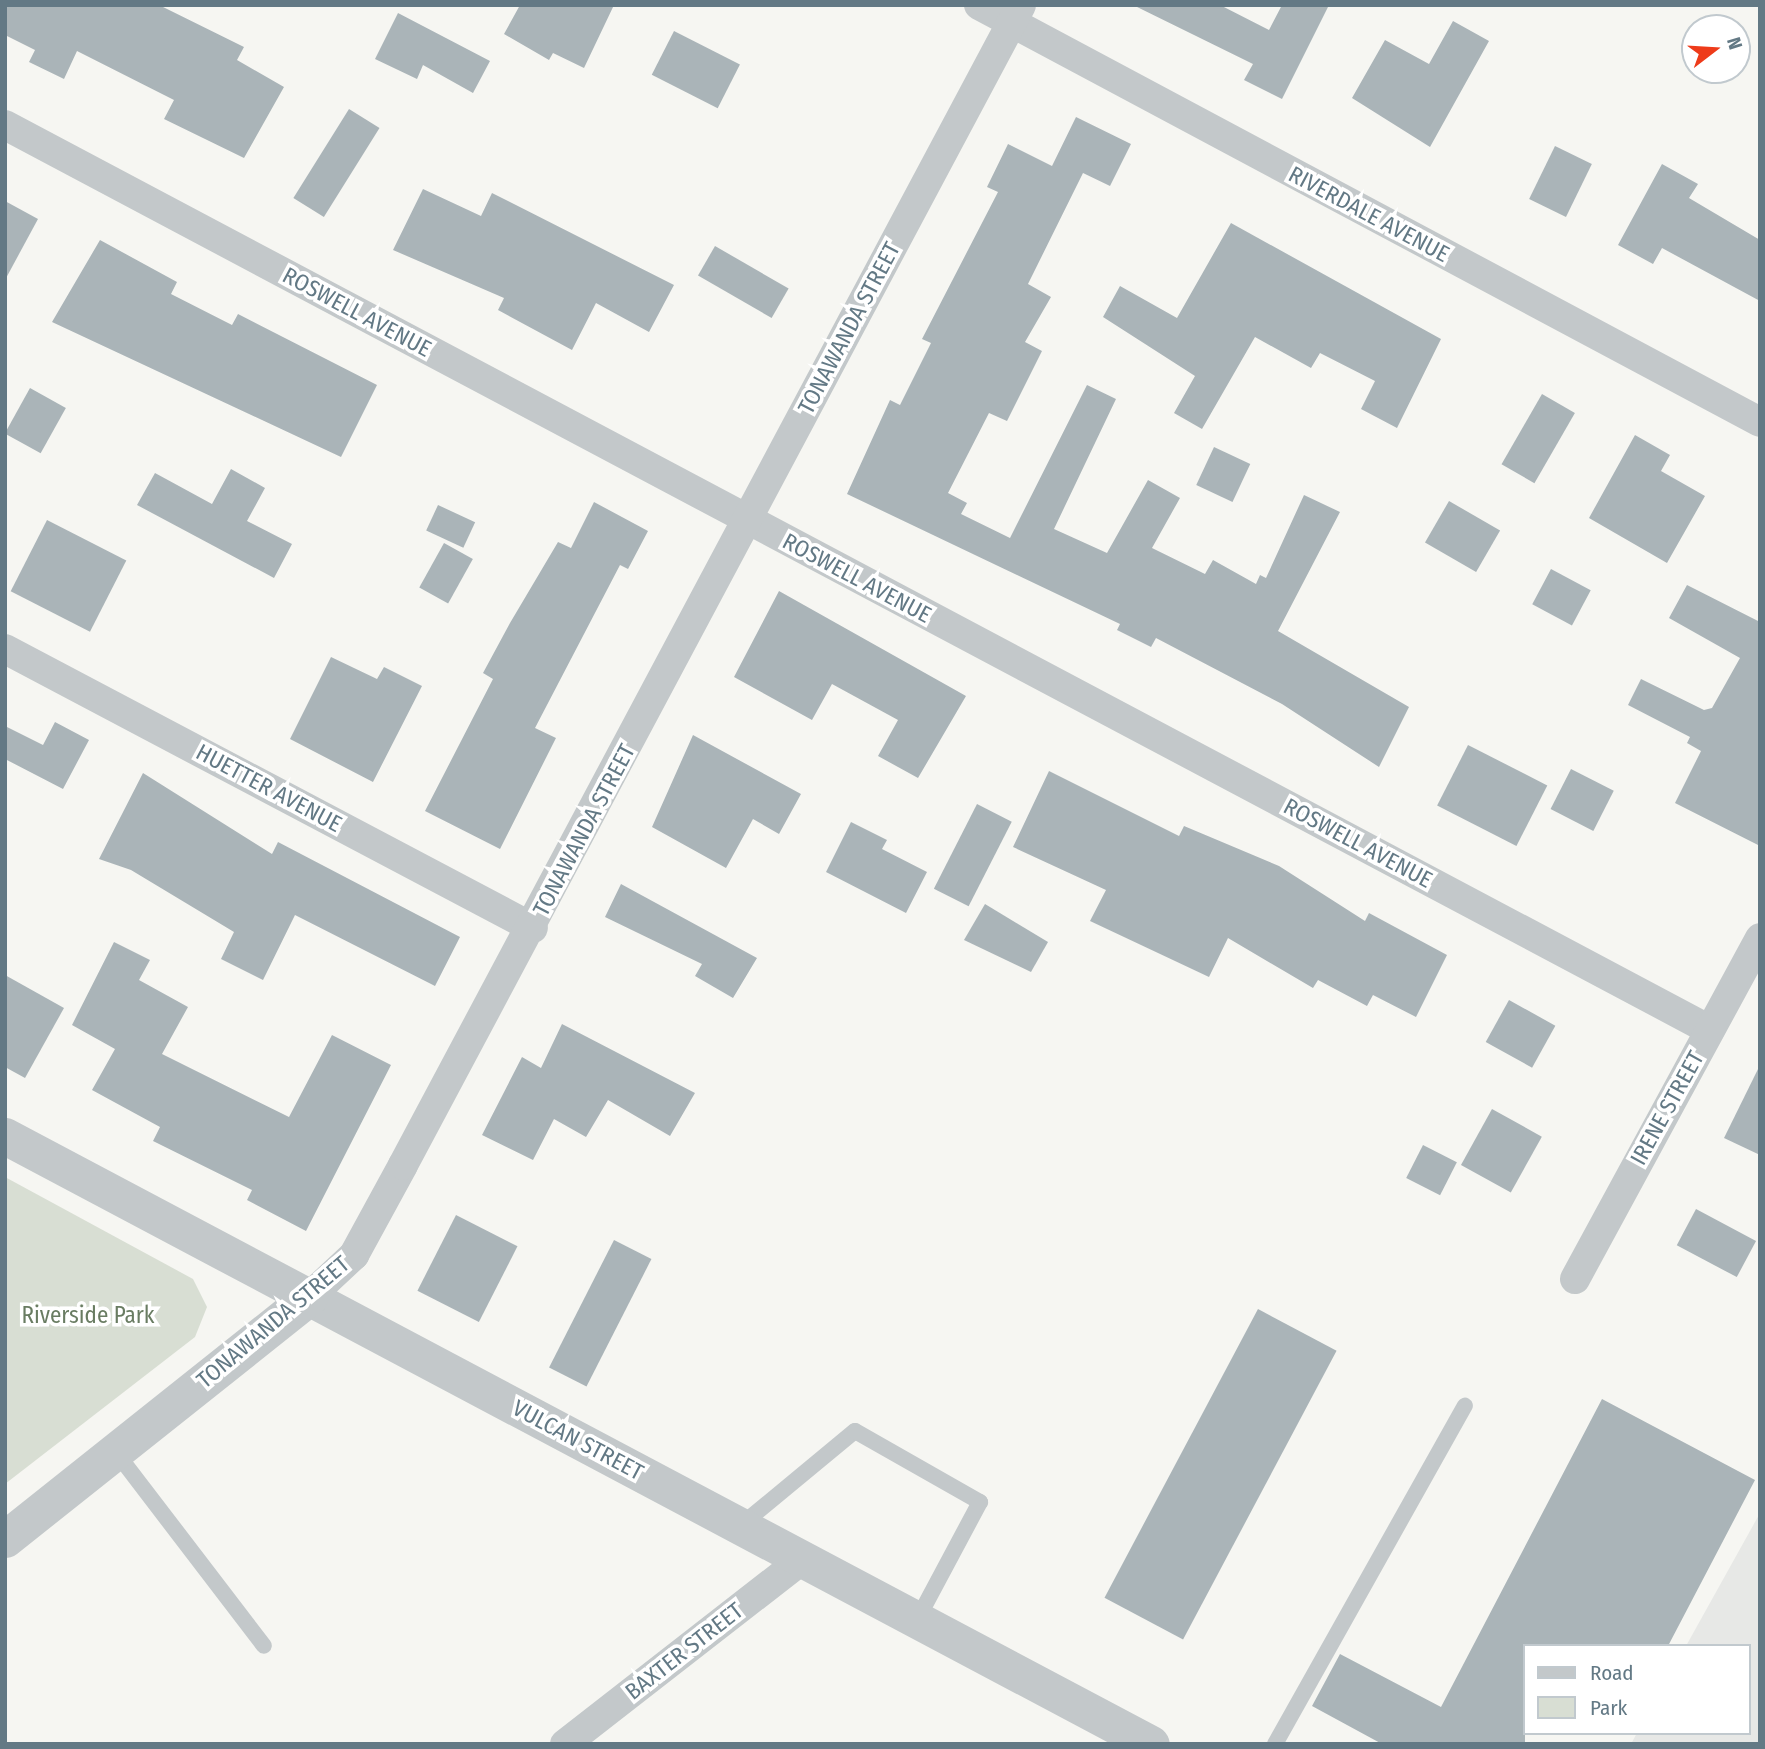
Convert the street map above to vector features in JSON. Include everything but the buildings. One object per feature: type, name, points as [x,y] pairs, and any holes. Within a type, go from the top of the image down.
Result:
[{"type":"street","name":"RIVERDALE AVENUE","points":[[979,5],[1016,14],[1760,422]]},
{"type":"street","name":"TONAWANDA STREET","points":[[5,1539],[309,1297],[354,1255],[533,928],[1016,14]]},
{"type":"street","name":"ROSWELL AVENUE","points":[[5,125],[1710,1030]]},
{"type":"street","name":"HUETTER AVENUE","points":[[5,649],[533,928]]},
{"type":"street","name":"IRENE STREET","points":[[1575,1279],[1760,938]]},
{"type":"street","name":"VULCAN STREET","points":[[5,1136],[1151,1744]]},
{"type":"street","name":"BAXTER STREET","points":[[565,1744],[803,1559]]},
{"type":"lane","points":[[1275,1744],[1465,1406]]},
{"type":"lane","points":[[740,1526],[855,1431],[980,1502],[917,1620]]},
{"type":"lane","points":[[115,1451],[264,1646]]},
{"type":"shaded area","points":[[1760,1513],[1760,1744],[1631,1744],[1636,1735],[1751,1735],[1751,1644],[1687,1644]]},
{"type":"green space","name":"Riverside Park","points":[[5,1177],[193,1279],[207,1307],[195,1337],[5,1484]]}]
